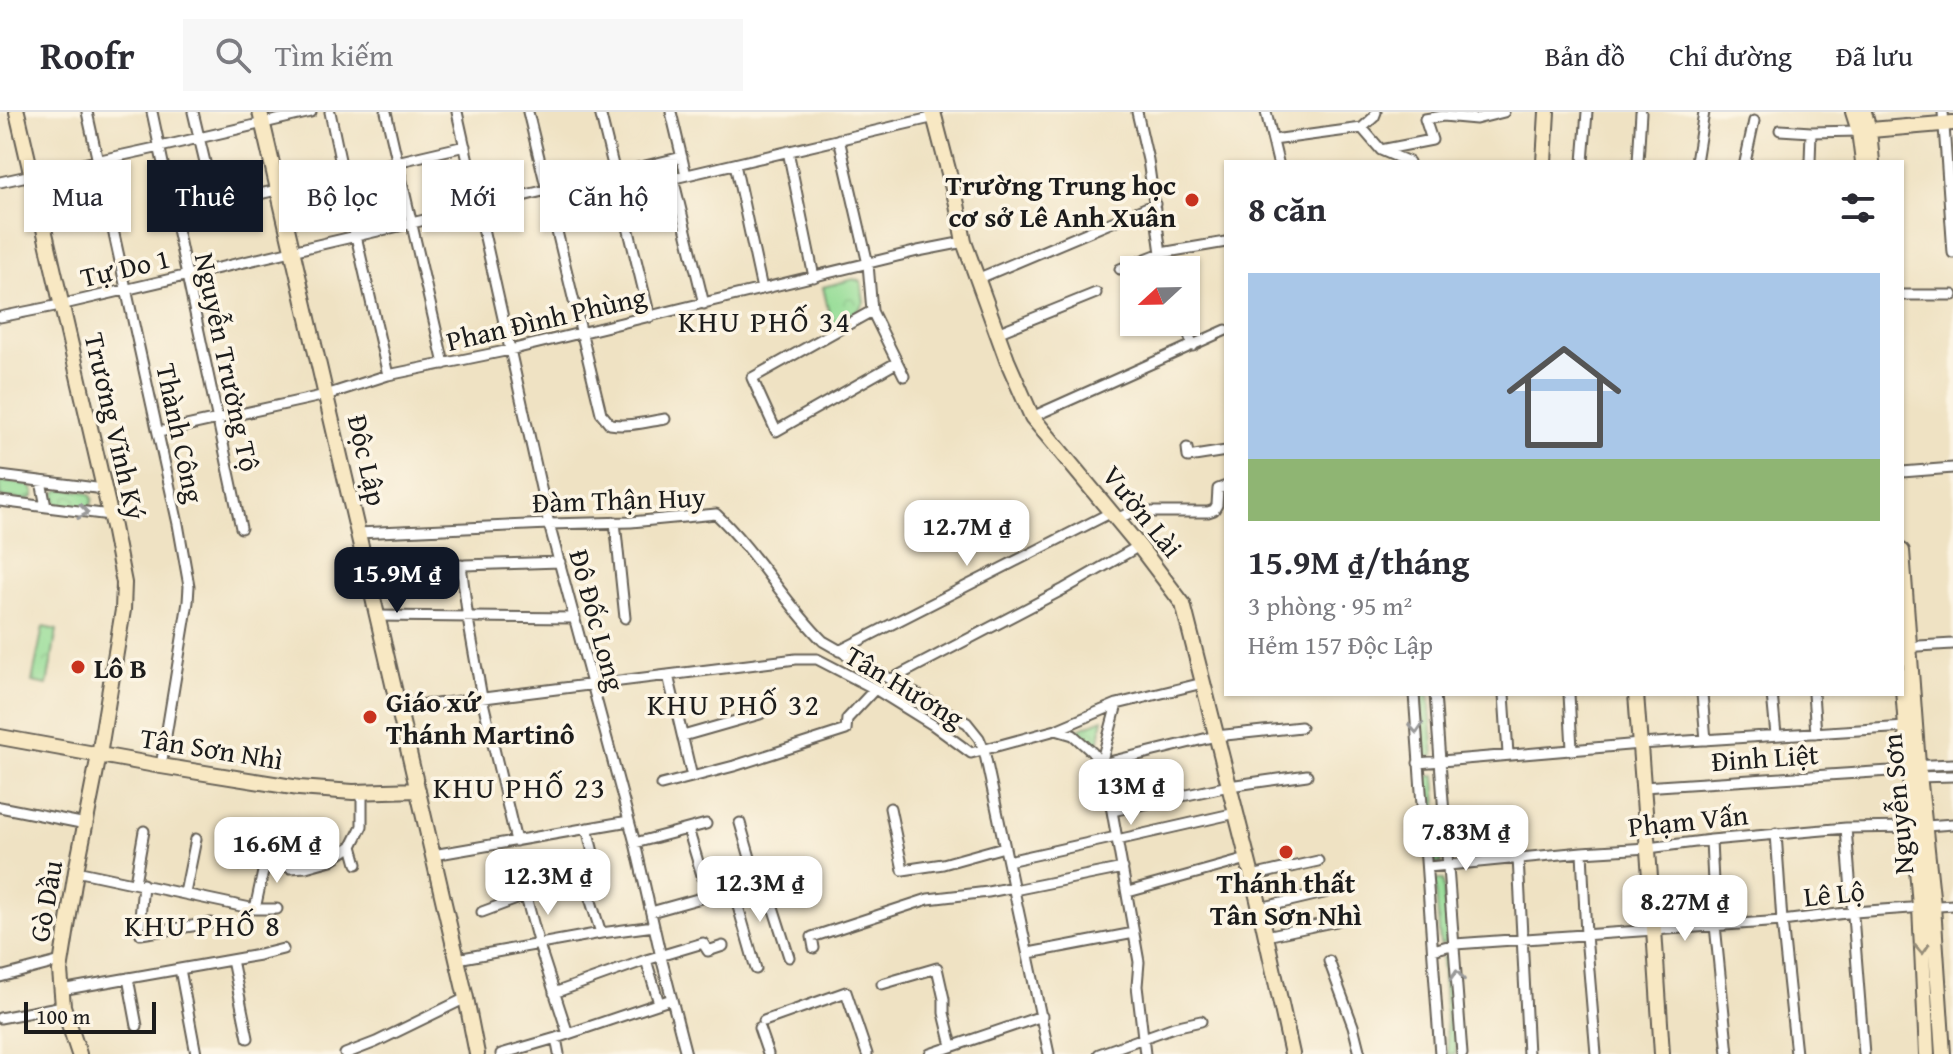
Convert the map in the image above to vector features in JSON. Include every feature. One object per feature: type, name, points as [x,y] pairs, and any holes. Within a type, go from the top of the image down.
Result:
[{"type":"street","name":"Trương Vĩnh Ký","points":[[17,112],[28,160]]},
{"type":"street","name":"Thành Công","points":[[87,112],[98,160]]},
{"type":"street","name":"Nguyễn Trường Tộ","points":[[152,112],[163,160]]},
{"type":"street","points":[[193,112],[204,160]]},
{"type":"street","points":[[102,160],[199,138],[262,118],[311,112]]},
{"type":"street","points":[[330,112],[340,160]]},
{"type":"street","points":[[386,112],[397,160]]},
{"type":"street","name":"Đô Đốc Long","points":[[457,112],[468,160]]},
{"type":"street","points":[[528,112],[540,163]]},
{"type":"street","points":[[600,112],[611,160]]},
{"type":"street","points":[[671,112],[686,175]]},
{"type":"street","points":[[1137,112],[1148,160],[1162,256]]},
{"type":"street","points":[[1266,112],[1278,160]]},
{"type":"street","points":[[1273,140],[1362,128],[1376,112]]},
{"type":"street","points":[[1381,150],[1432,140],[1425,119],[1443,116],[1476,119],[1504,112]]},
{"type":"street","points":[[1544,160],[1547,112]]},
{"type":"street","points":[[1583,160],[1587,112]]},
{"type":"street","points":[[1638,160],[1641,112]]},
{"type":"street","points":[[1696,160],[1704,112]]},
{"type":"street","points":[[1853,112],[1864,131],[1871,160]]},
{"type":"street","points":[[1863,160],[1864,112]]},
{"type":"street","points":[[677,177],[934,114]]},
{"type":"street","name":"Vườn Lài","points":[[934,114],[964,242],[1007,360],[1032,417],[1183,604],[1260,908],[1292,1054]]},
{"type":"street","name":"Độc Lập","points":[[262,118],[477,1054]]},
{"type":"street","points":[[1780,130],[1864,131],[1947,119],[1953,253]]},
{"type":"street","points":[[1745,160],[1754,121]]},
{"type":"street","points":[[1362,128],[1381,150],[1404,160]]},
{"type":"street","points":[[1810,160],[1811,132]]},
{"type":"street","points":[[839,139],[868,264],[872,311],[904,376]]},
{"type":"street","points":[[402,160],[465,146]]},
{"type":"street","points":[[788,151],[814,277]]},
{"type":"street","name":"Tự Do 1","points":[[669,160],[682,157]]},
{"type":"street","points":[[735,164],[762,289]]},
{"type":"street","points":[[0,182],[24,177]]},
{"type":"street","points":[[263,193],[278,189]]},
{"type":"street","points":[[677,194],[704,304]]},
{"type":"street","points":[[406,198],[444,364]]},
{"type":"street","points":[[977,279],[1155,204]]},
{"type":"street","name":"Tự Do 1","points":[[0,317],[422,221]]},
{"type":"street","name":"Trương Vĩnh Ký","points":[[44,232],[123,574],[124,601],[99,755]]},
{"type":"street","name":"Thành Công","points":[[115,232],[159,432],[189,591],[161,766]]},
{"type":"street","name":"Nguyễn Trường Tộ","points":[[178,232],[241,528]]},
{"type":"street","points":[[355,232],[388,375]]},
{"type":"street","name":"Đô Đốc Long","points":[[484,232],[549,524],[635,843],[686,1054]]},
{"type":"street","points":[[556,232],[601,413],[610,424],[631,425],[665,419]]},
{"type":"street","points":[[629,232],[650,317]]},
{"type":"street","name":"Phan Đình Phùng","points":[[159,432],[326,395],[388,375],[510,350],[964,242]]},
{"type":"street","points":[[1153,256],[1224,242]]},
{"type":"street","points":[[997,333],[1096,293]]},
{"type":"street","points":[[1904,295],[1953,295]]},
{"type":"street","points":[[872,311],[752,378],[776,431],[896,363]]},
{"type":"street","points":[[1032,417],[1224,331]]},
{"type":"street","points":[[1189,336],[1193,346]]},
{"type":"street","points":[[1187,448],[1188,457],[1224,451]]},
{"type":"street","points":[[1904,472],[1953,468]]},
{"type":"street","points":[[0,476],[104,489]]},
{"type":"street","points":[[41,481],[46,507]]},
{"type":"street","points":[[839,651],[1112,516],[1133,512],[1208,512],[1214,510],[1217,491],[1224,487]]},
{"type":"street","points":[[0,501],[110,515]]},
{"type":"street","name":"Đàm Thận Huy","points":[[358,533],[615,522],[716,514],[738,535],[823,641],[967,723],[984,750]]},
{"type":"street","points":[[615,522],[625,618]]},
{"type":"street","points":[[890,680],[1139,546]]},
{"type":"street","points":[[516,841],[482,698],[468,619],[463,565],[560,562]]},
{"type":"street","name":"Nguyễn Sơn","points":[[1904,598],[1914,771],[1943,1054]]},
{"type":"street","points":[[377,616],[575,618]]},
{"type":"street","points":[[817,659],[823,641]]},
{"type":"street","points":[[1906,646],[1953,644]]},
{"type":"street","name":"Tân Hương","points":[[398,705],[436,704],[796,659],[817,659],[875,689],[971,753],[984,750],[1049,1054]]},
{"type":"street","points":[[668,675],[692,777]]},
{"type":"street","points":[[984,750],[1056,730],[1117,704],[1203,683]]},
{"type":"street","points":[[661,785],[734,766],[846,730],[847,719],[875,689]]},
{"type":"street","points":[[1414,696],[1440,1054]]},
{"type":"street","points":[[1435,696],[1462,1054]]},
{"type":"street","points":[[1504,696],[1508,754]]},
{"type":"street","points":[[1569,696],[1572,749]]},
{"type":"street","points":[[1636,696],[1662,1054]]},
{"type":"street","points":[[1702,696],[1706,740]]},
{"type":"street","points":[[1772,696],[1776,735]]},
{"type":"street","points":[[1813,696],[1816,733]]},
{"type":"street","name":"Nguyễn Sơn","points":[[1904,696],[1914,771]]},
{"type":"street","points":[[1101,764],[1117,704]]},
{"type":"street","points":[[683,736],[760,714]]},
{"type":"street","points":[[1101,764],[1216,736],[1301,727]]},
{"type":"street","points":[[1418,763],[1572,749],[1906,727]]},
{"type":"street","points":[[1056,730],[1073,735],[1101,764],[1139,962],[1137,986],[1145,1054]]},
{"type":"street","name":"Tân Sơn Nhì","points":[[0,737],[299,788],[362,792],[418,790]]},
{"type":"street","name":"Gò Dầu","points":[[79,1054],[63,1006],[61,961],[99,755]]},
{"type":"street","name":"Đinh Liệt","points":[[1914,771],[1953,764]]},
{"type":"street","name":"Đinh Liệt","points":[[1643,787],[1890,771],[1953,776]]},
{"type":"street","points":[[1112,811],[1229,786],[1307,775]]},
{"type":"street","points":[[340,852],[333,848],[279,847],[277,862],[290,868],[306,867],[331,860],[352,846],[362,826],[362,792]]},
{"type":"street","points":[[0,807],[86,824]]},
{"type":"street","points":[[890,808],[903,870],[943,864],[1004,847]]},
{"type":"street","points":[[1008,861],[1236,813]]},
{"type":"street","points":[[433,855],[629,821]]},
{"type":"street","points":[[740,823],[757,882]]},
{"type":"street","points":[[635,843],[706,824]]},
{"type":"street","name":"Phạm Vấn","points":[[1428,867],[1648,848],[1776,833],[1953,824]]},
{"type":"street","points":[[482,912],[597,869],[587,828]]},
{"type":"street","points":[[1846,828],[1864,1054]]},
{"type":"street","points":[[688,829],[708,895]]},
{"type":"street","points":[[144,831],[139,883],[141,934],[211,923]]},
{"type":"street","points":[[1776,833],[1796,1054]]},
{"type":"street","points":[[185,893],[196,839]]},
{"type":"street","points":[[1711,840],[1715,925],[1728,1054]]},
{"type":"street","points":[[352,846],[357,864]]},
{"type":"street","points":[[1582,852],[1596,1054]]},
{"type":"street","points":[[255,909],[267,853]]},
{"type":"street","points":[[1518,857],[1528,1054]]},
{"type":"street","points":[[1128,892],[1247,859]]},
{"type":"street","points":[[1252,876],[1318,861]]},
{"type":"street","points":[[814,948],[812,937],[928,899],[1014,889],[1123,868]]},
{"type":"street","points":[[76,871],[255,909],[277,909]]},
{"type":"street","points":[[583,876],[601,933]]},
{"type":"street","points":[[651,912],[762,881],[789,957]]},
{"type":"street","points":[[733,889],[756,969]]},
{"type":"street","points":[[1260,908],[1328,892]]},
{"type":"street","points":[[526,897],[568,1034]]},
{"type":"street","name":"Lê Lộ","points":[[1433,950],[1455,944],[1782,921],[1953,905]]},
{"type":"street","name":"Nguyễn Sơn","points":[[1926,907],[1927,1054]]},
{"type":"street","points":[[1266,936],[1337,921]]},
{"type":"street","points":[[457,959],[654,926]]},
{"type":"street","points":[[1029,953],[1134,933]]},
{"type":"street","points":[[554,993],[703,943],[708,951],[723,946]]},
{"type":"street","points":[[61,990],[283,949]]},
{"type":"street","points":[[232,960],[248,1038]]},
{"type":"street","points":[[646,960],[659,1003]]},
{"type":"street","points":[[0,977],[61,961]]},
{"type":"street","points":[[1329,961],[1360,1054]]},
{"type":"street","points":[[882,984],[937,968],[952,1046]]},
{"type":"street","points":[[180,969],[196,1054]]},
{"type":"street","points":[[128,978],[137,1026]]},
{"type":"street","points":[[768,1054],[762,1025],[846,992],[867,1054]]},
{"type":"street","points":[[345,1054],[466,998]]},
{"type":"street","points":[[501,1054],[672,999]]},
{"type":"street","points":[[1,1015],[63,1006]]},
{"type":"street","points":[[930,1054],[1042,1016]]},
{"type":"street","points":[[1099,1054],[1174,1027],[1201,1021]]},
{"type":"street","points":[[556,1038],[559,1054]]},
{"type":"green space","points":[[854,279],[861,282],[864,302],[859,309],[832,326],[823,287]]},
{"type":"green space","points":[[0,481],[29,485],[34,492],[33,497],[27,500],[0,497]]},
{"type":"green space","points":[[62,489],[88,493],[92,503],[83,508],[60,505],[56,502],[55,493]]},
{"type":"green space","points":[[43,627],[57,630],[47,685],[32,682]]},
{"type":"green space","points":[[1421,696],[1429,696],[1434,756],[1425,757]]},
{"type":"green space","points":[[1103,719],[1098,746],[1076,730]]},
{"type":"green space","points":[[1427,776],[1435,776],[1441,864],[1434,864]]},
{"type":"green space","points":[[1435,880],[1443,880],[1447,943],[1440,944]]},
{"type":"green space","points":[[1450,957],[1456,1054],[1448,1054],[1442,958]]},
{"type":"place","name":"Trường Trung học cơ sở Lê Anh Xuân","points":[[1192,200]]},
{"type":"place","name":"Lô B","points":[[78,667]]},
{"type":"place","name":"Giáo xứ Thánh Martinô","points":[[370,717]]},
{"type":"place","name":"Thánh thất Tân Sơn Nhì","points":[[1286,852]]},
{"type":"district","name":"KHU PHỐ 34","points":[[765,321]]},
{"type":"district","name":"KHU PHỐ 32","points":[[734,704]]},
{"type":"district","name":"KHU PHỐ 23","points":[[520,787]]},
{"type":"district","name":"KHU PHỐ 8","points":[[203,925]]}]
